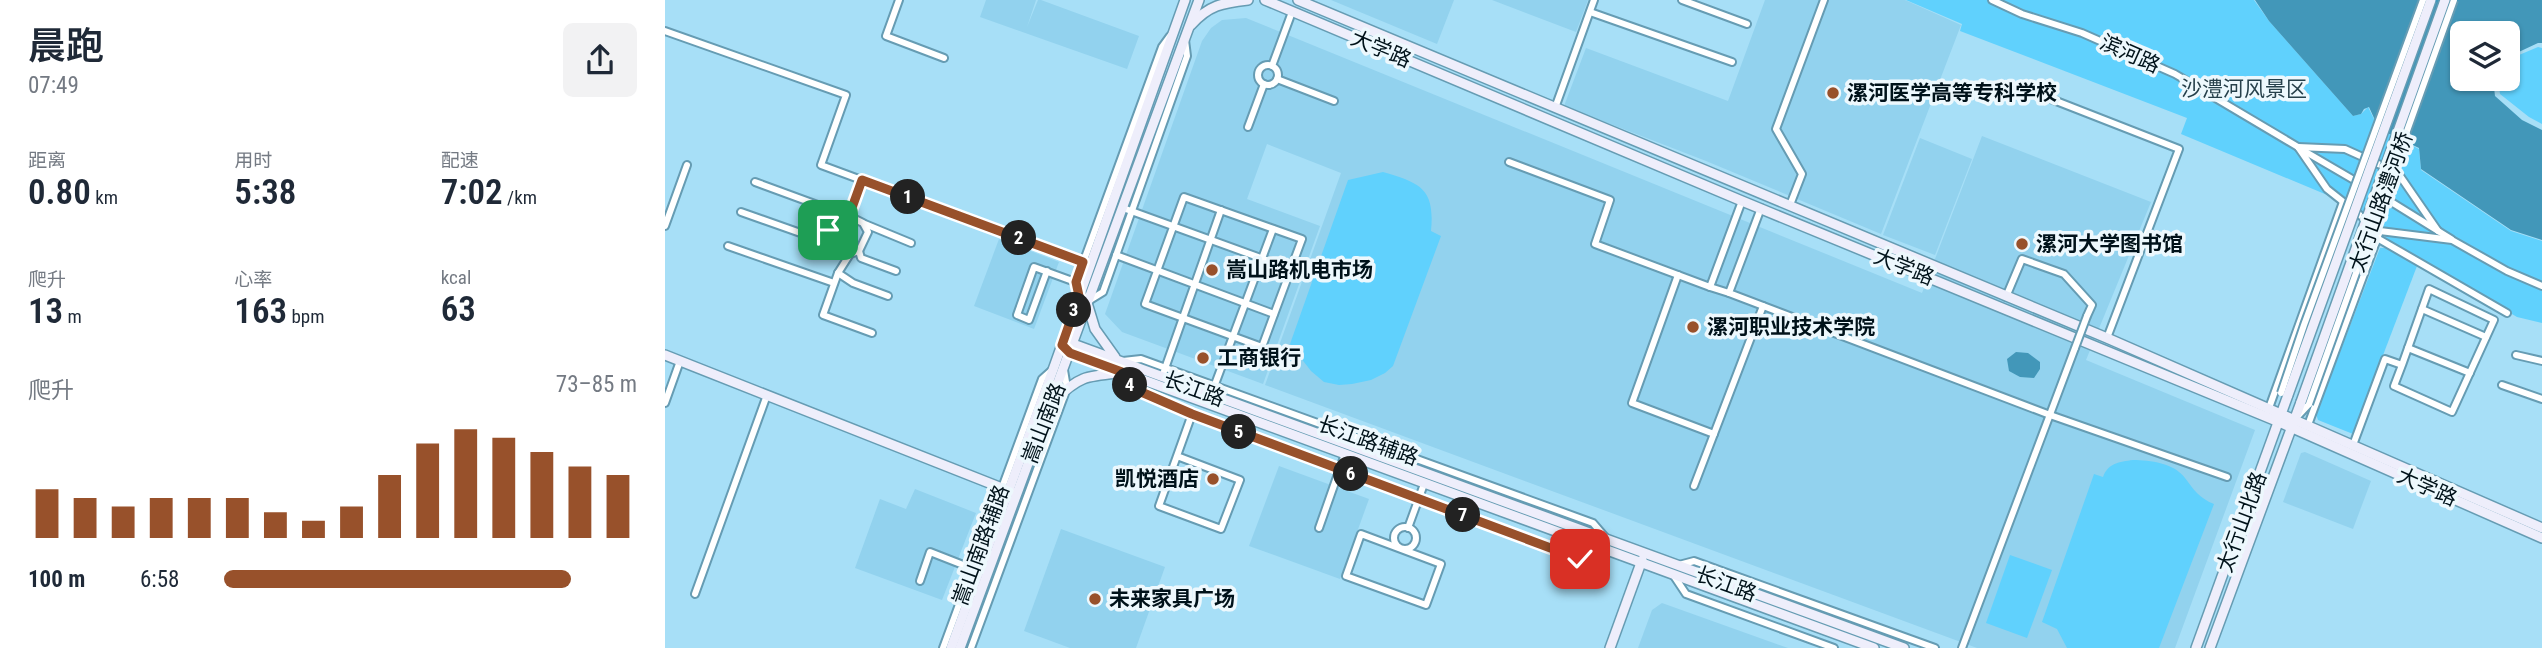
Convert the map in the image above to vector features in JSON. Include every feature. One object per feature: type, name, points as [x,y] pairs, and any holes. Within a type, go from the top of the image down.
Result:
[{"type":"main road","points":[[1175,27],[1177,0]]},
{"type":"main road","name":"嵩山南路","points":[[1009,490],[1026,470],[1051,404],[1062,345],[1079,296],[1080,283],[1185,0]]},
{"type":"main road","name":"嵩山南路","points":[[951,648],[1009,490],[1059,368],[1072,349],[1127,210],[1199,0]]},
{"type":"main road","points":[[1186,33],[1204,11],[1225,3],[1248,0]]},
{"type":"main road","name":"大学路","points":[[1265,0],[1742,201],[2280,418],[2542,538]]},
{"type":"main road","name":"大学路","points":[[1297,0],[2107,338],[2269,408],[2280,418]]},
{"type":"main road","name":"太行山路澧河桥","points":[[2285,394],[2360,183],[2431,0]]},
{"type":"main road","name":"太行山路澧河桥","points":[[2305,403],[2445,0]]},
{"type":"main road","points":[[1390,53],[1395,41]]},
{"type":"main road","points":[[1089,303],[1095,330],[1107,349],[1119,361]]},
{"type":"main road","name":"长江路","points":[[1062,345],[1122,372],[1212,395],[1874,648]]},
{"type":"main road","name":"长江路","points":[[1072,349],[1163,372],[1345,454],[1423,484],[1607,546]]},
{"type":"main road","points":[[665,355],[1009,490]]},
{"type":"main road","points":[[1051,404],[1067,388],[1085,376],[1122,372]]},
{"type":"main road","name":"太行山北路","points":[[2196,648],[2280,418],[2285,394]]},
{"type":"main road","name":"太行山北路","points":[[2210,648],[2293,424],[2305,403]]},
{"type":"main road","name":"大学路","points":[[2293,424],[2308,425],[2542,528]]},
{"type":"main road","points":[[1610,648],[1643,559]]},
{"type":"main road","name":"嵩山南路","points":[[960,648],[980,571]]},
{"type":"main road","name":"长江路","points":[[1674,571],[1904,648]]},
{"type":"street","points":[[899,0],[886,36],[944,58]]},
{"type":"street","points":[[1555,108],[1594,0]]},
{"type":"street","points":[[1682,0],[1747,24]]},
{"type":"street","points":[[1790,205],[1802,174],[1776,129],[1824,0]]},
{"type":"street","name":"滨河路","points":[[1992,0],[2022,14],[2093,37],[2175,74],[2298,147],[2327,189],[2379,235],[2507,313]]},
{"type":"street","name":"太行山路澧河桥","points":[[2285,394],[2345,203],[2360,183],[2423,0]]},
{"type":"street","name":"太行山路澧河桥","points":[[2379,194],[2453,0]]},
{"type":"street","points":[[1272,66],[1293,12]]},
{"type":"street","points":[[1590,12],[1733,62]]},
{"type":"street","points":[[1047,271],[1030,320],[1017,315],[1034,267],[1047,271],[1080,283],[1083,262],[1162,47],[1175,27]]},
{"type":"street","points":[[665,31],[846,95],[821,165],[1083,262]]},
{"type":"street","points":[[1264,66],[1272,66],[1278,72],[1277,79],[1271,85],[1264,84],[1258,77],[1259,70],[1264,66]]},
{"type":"street","points":[[1277,79],[1334,101]]},
{"type":"street","points":[[1248,127],[1264,84]]},
{"type":"street","points":[[2051,99],[2179,149],[2107,338]]},
{"type":"street","points":[[2298,147],[2360,183]]},
{"type":"street","points":[[2298,147],[2345,149],[2398,173],[2438,231]]},
{"type":"street","points":[[1510,162],[1610,200],[1595,244],[2050,415],[2227,477]]},
{"type":"street","points":[[665,226],[687,165]]},
{"type":"street","points":[[849,216],[862,180]]},
{"type":"street","points":[[755,182],[823,207],[834,215],[849,216],[911,243]]},
{"type":"street","points":[[2379,194],[2452,240],[2507,271],[2542,286]]},
{"type":"street","points":[[1184,197],[1221,211],[1302,239],[1262,347],[1145,304],[1184,197]]},
{"type":"street","points":[[1710,287],[1742,201]]},
{"type":"street","points":[[2269,408],[2345,203]]},
{"type":"street","points":[[1729,293],[1761,208]]},
{"type":"street","points":[[1089,303],[1103,292],[1127,210],[1291,269]]},
{"type":"street","points":[[1163,372],[1221,211]]},
{"type":"street","points":[[741,212],[826,242],[850,254]]},
{"type":"street","points":[[826,242],[834,215]]},
{"type":"street","points":[[863,223],[868,232],[859,251],[861,258],[896,271]]},
{"type":"street","points":[[1203,418],[1273,229]]},
{"type":"street","points":[[2308,425],[2379,235],[2452,240]]},
{"type":"street","points":[[728,246],[834,283]]},
{"type":"street","points":[[859,251],[850,254],[838,273],[823,315],[872,333]]},
{"type":"street","points":[[1116,255],[1274,314]]},
{"type":"street","points":[[1962,648],[2092,305],[2064,274],[2022,259],[2007,297]]},
{"type":"street","points":[[838,273],[853,283],[888,296]]},
{"type":"street","points":[[1678,275],[1632,403],[1714,435]]},
{"type":"street","points":[[2428,289],[2494,320],[2486,337],[2452,412],[2394,386],[2428,289]]},
{"type":"street","points":[[1694,486],[1763,306]]},
{"type":"street","points":[[2422,309],[2486,337]]},
{"type":"street","points":[[2408,348],[2470,373]]},
{"type":"street","points":[[2516,355],[2542,361]]},
{"type":"street","points":[[2353,445],[2385,359],[2402,365]]},
{"type":"street","points":[[665,403],[680,361]]},
{"type":"street","name":"嵩山南路辅路","points":[[971,648],[1067,388],[1059,368]]},
{"type":"street","name":"长江路辅路","points":[[1122,372],[1132,388],[1192,414],[1580,559],[1607,546]]},
{"type":"street","points":[[2503,385],[2542,399]]},
{"type":"street","points":[[695,594],[767,395]]},
{"type":"street","points":[[1177,456],[1240,480],[1221,529],[1159,506],[1192,414]]},
{"type":"street","points":[[1319,528],[1345,454]]},
{"type":"street","points":[[1026,470],[1039,464]]},
{"type":"street","points":[[1408,528],[1423,484]]},
{"type":"street","name":"嵩山南路辅路","points":[[943,648],[980,571],[1009,490]]},
{"type":"street","points":[[1402,549],[1395,542],[1394,535],[1401,528],[1408,528],[1414,533],[1416,540],[1412,546],[1402,549],[1361,534],[1346,576],[1426,605],[1441,564],[1402,549]]},
{"type":"street","points":[[920,581],[930,552],[980,571]]},
{"type":"street","points":[[1834,648],[1686,594],[1674,571],[1694,561],[1935,648]]},
{"type":"shaded area","points":[[986,0],[1036,0],[1027,27],[1038,0],[1041,0],[1139,36],[1127,69],[980,17]]},
{"type":"shaded area","points":[[1331,0],[1454,0],[1437,44]]},
{"type":"shaded area","points":[[1492,0],[1588,0],[1576,32]]},
{"type":"shaded area","name":"漯河医学高等专科学校","points":[[1765,0],[1905,0],[1961,25],[1881,234],[1706,161],[1564,106],[1586,48],[1728,101]]},
{"type":"shaded area","points":[[2255,0],[2542,0],[2542,43],[2520,51],[2520,21],[2450,21],[2450,91],[2494,91],[2495,96],[2522,120],[2542,130],[2542,240],[2511,230],[2421,169],[2419,148],[2379,129],[2369,107],[2361,114],[2353,116],[2269,21]]},
{"type":"shaded area","name":"漯河职业技术学院","points":[[1246,18],[1922,293],[1982,136],[2151,202],[2086,360],[2255,430],[2175,648],[1977,648],[1265,385],[1341,173],[1267,144],[1247,199],[1320,226],[1263,384],[1122,332],[1105,314],[1202,41],[1211,28],[1222,20]]},
{"type":"shaded area","points":[[1920,138],[1972,159],[1935,255],[1883,235]]},
{"type":"shaded area","points":[[999,239],[1059,262],[1034,329],[974,306]]},
{"type":"shaded area","points":[[2016,352],[2028,353],[2040,362],[2040,369],[2034,378],[2020,377],[2009,371],[2007,359]]},
{"type":"shaded area","points":[[2305,452],[2371,481],[2353,529],[2283,502],[2301,453]]},
{"type":"shaded area","points":[[1279,466],[1369,499],[1340,579],[1249,546]]},
{"type":"shaded area","points":[[915,489],[976,513],[942,600],[855,568],[880,499],[906,509]]},
{"type":"shaded area","name":"未来家具广场","points":[[1061,529],[1165,567],[1136,648],[1070,648],[1024,631]]},
{"type":"shaded area","points":[[1662,603],[1788,648],[1638,648],[1652,610]]},
{"type":"green space","name":"沙澧河风景区","points":[[1906,0],[2254,0],[2269,21],[2353,116],[2361,114],[2368,107],[2379,129],[2419,149],[2421,170],[2511,231],[2542,241],[2542,323],[2517,317],[2388,241],[2371,219],[2349,202],[2181,134],[2187,118],[1960,31],[1962,24]]},
{"type":"green space","points":[[2538,47],[2542,48],[2542,124],[2500,94],[2500,91],[2520,91],[2520,55]]},
{"type":"green space","points":[[1383,172],[1416,184],[1423,190],[1431,206],[1431,231],[1441,236],[1393,366],[1371,380],[1339,385],[1324,382],[1311,371],[1290,344],[1348,180]]},
{"type":"green space","points":[[2380,248],[2388,248],[2417,266],[2353,434],[2318,420],[2316,414]]},
{"type":"green space","points":[[2133,460],[2154,462],[2175,469],[2194,490],[2214,504],[2159,648],[2067,648],[2057,629],[2042,622],[2094,474],[2103,477],[2111,466]]},
{"type":"green space","points":[[2010,555],[2052,570],[2027,638],[1986,623]]},
{"type":"place","name":"漯河医学高等专科学校","points":[[1833,93]]},
{"type":"place","name":"漯河大学图书馆","points":[[2022,244]]},
{"type":"place","name":"嵩山路机电市场","points":[[1212,270]]},
{"type":"place","name":"漯河职业技术学院","points":[[1693,327]]},
{"type":"place","name":"工商银行","points":[[1203,358]]},
{"type":"place","name":"凯悦酒店","points":[[1213,479]]},
{"type":"place","name":"未来家具广场","points":[[1095,599]]},
{"type":"route","points":[[828,230],[834,215],[849,216],[862,180],[1083,262],[1076,282],[1079,296],[1062,345],[1070,353],[1122,372],[1132,388],[1192,414],[1580,559]]}]
